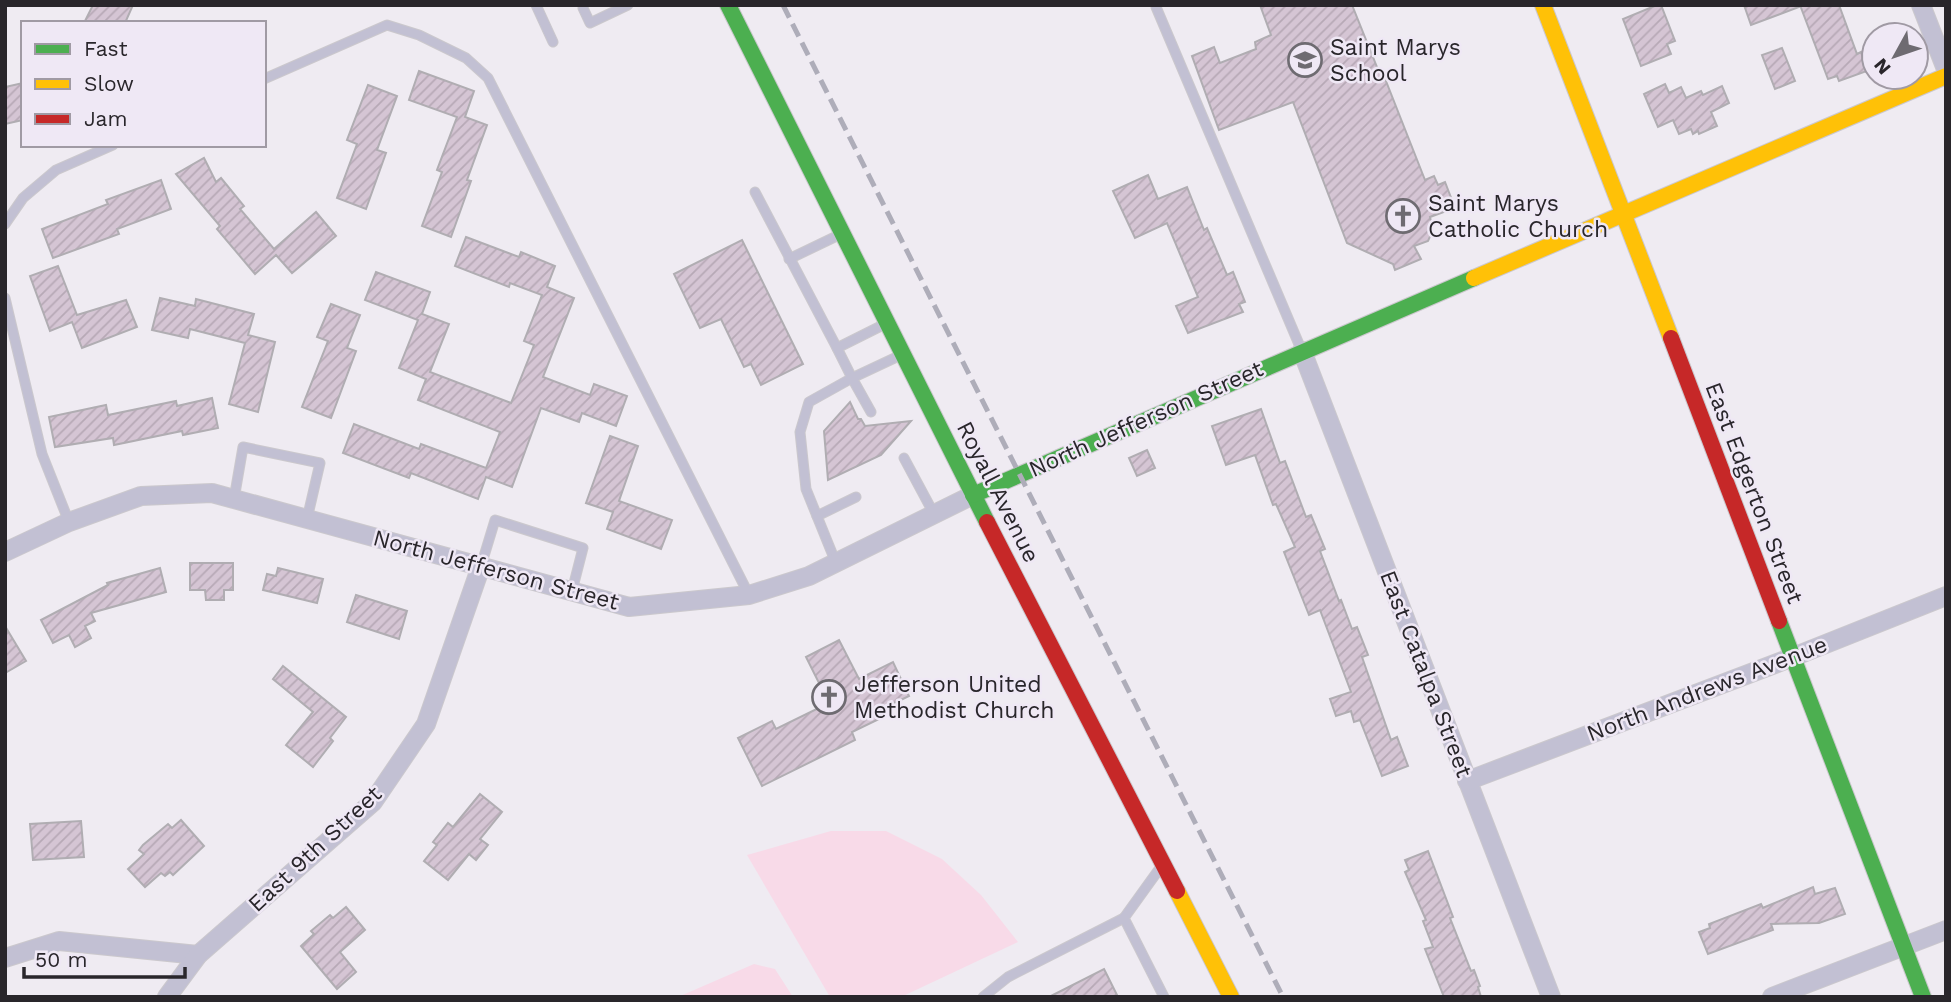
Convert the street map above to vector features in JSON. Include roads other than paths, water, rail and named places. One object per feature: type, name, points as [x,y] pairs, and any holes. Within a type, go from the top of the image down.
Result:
[{"type":"street","name":"Royall Avenue","points":[[728,5],[973,495],[1231,997]]},
{"type":"street","name":"East Edgerton Street","points":[[1543,5],[1923,997]]},
{"type":"street","points":[[1921,5],[1946,69]]},
{"type":"street","name":"North Jefferson Street","points":[[5,552],[69,522],[141,496],[212,493],[629,607],[749,595],[809,576],[973,495],[1302,351],[1946,76]]},
{"type":"street","name":"East Catalpa Street","points":[[1302,351],[1551,997]]},
{"type":"street","name":"East 9th Street","points":[[167,997],[198,955],[373,802],[426,724],[481,566]]},
{"type":"street","name":"North Andrews Avenue","points":[[1467,781],[1946,596]]},
{"type":"street","points":[[1772,997],[1946,930]]},
{"type":"street","points":[[5,958],[59,941],[198,955]]},
{"type":"lane","points":[[536,5],[553,42]]},
{"type":"lane","points":[[583,8],[590,23],[628,5]]},
{"type":"lane","points":[[1156,7],[1302,351]]},
{"type":"lane","points":[[266,78],[387,25],[419,35],[466,58],[488,78],[749,595]]},
{"type":"lane","points":[[5,224],[23,198],[57,170],[109,147]]},
{"type":"lane","points":[[755,192],[870,412]]},
{"type":"lane","points":[[789,259],[842,234]]},
{"type":"lane","points":[[5,298],[42,454],[69,522]]},
{"type":"lane","points":[[837,348],[887,323]]},
{"type":"lane","points":[[836,563],[806,489],[800,432],[809,402],[852,377],[902,354]]},
{"type":"lane","points":[[234,499],[243,447],[320,463],[307,519]]},
{"type":"lane","points":[[904,458],[934,514]]},
{"type":"lane","points":[[817,516],[856,497]]},
{"type":"lane","points":[[481,566],[495,520],[583,548],[572,591]]},
{"type":"lane","points":[[983,997],[1008,977],[1124,918],[1163,863]]},
{"type":"lane","points":[[1124,918],[1164,997]]},
{"type":"railway","points":[[783,5],[1283,997]]},
{"type":"place","name":"Saint Marys School","points":[[1305,60]]},
{"type":"place","name":"Saint Marys Catholic Church","points":[[1403,216]]},
{"type":"place","name":"Jefferson United Methodist Church","points":[[829,697]]}]
